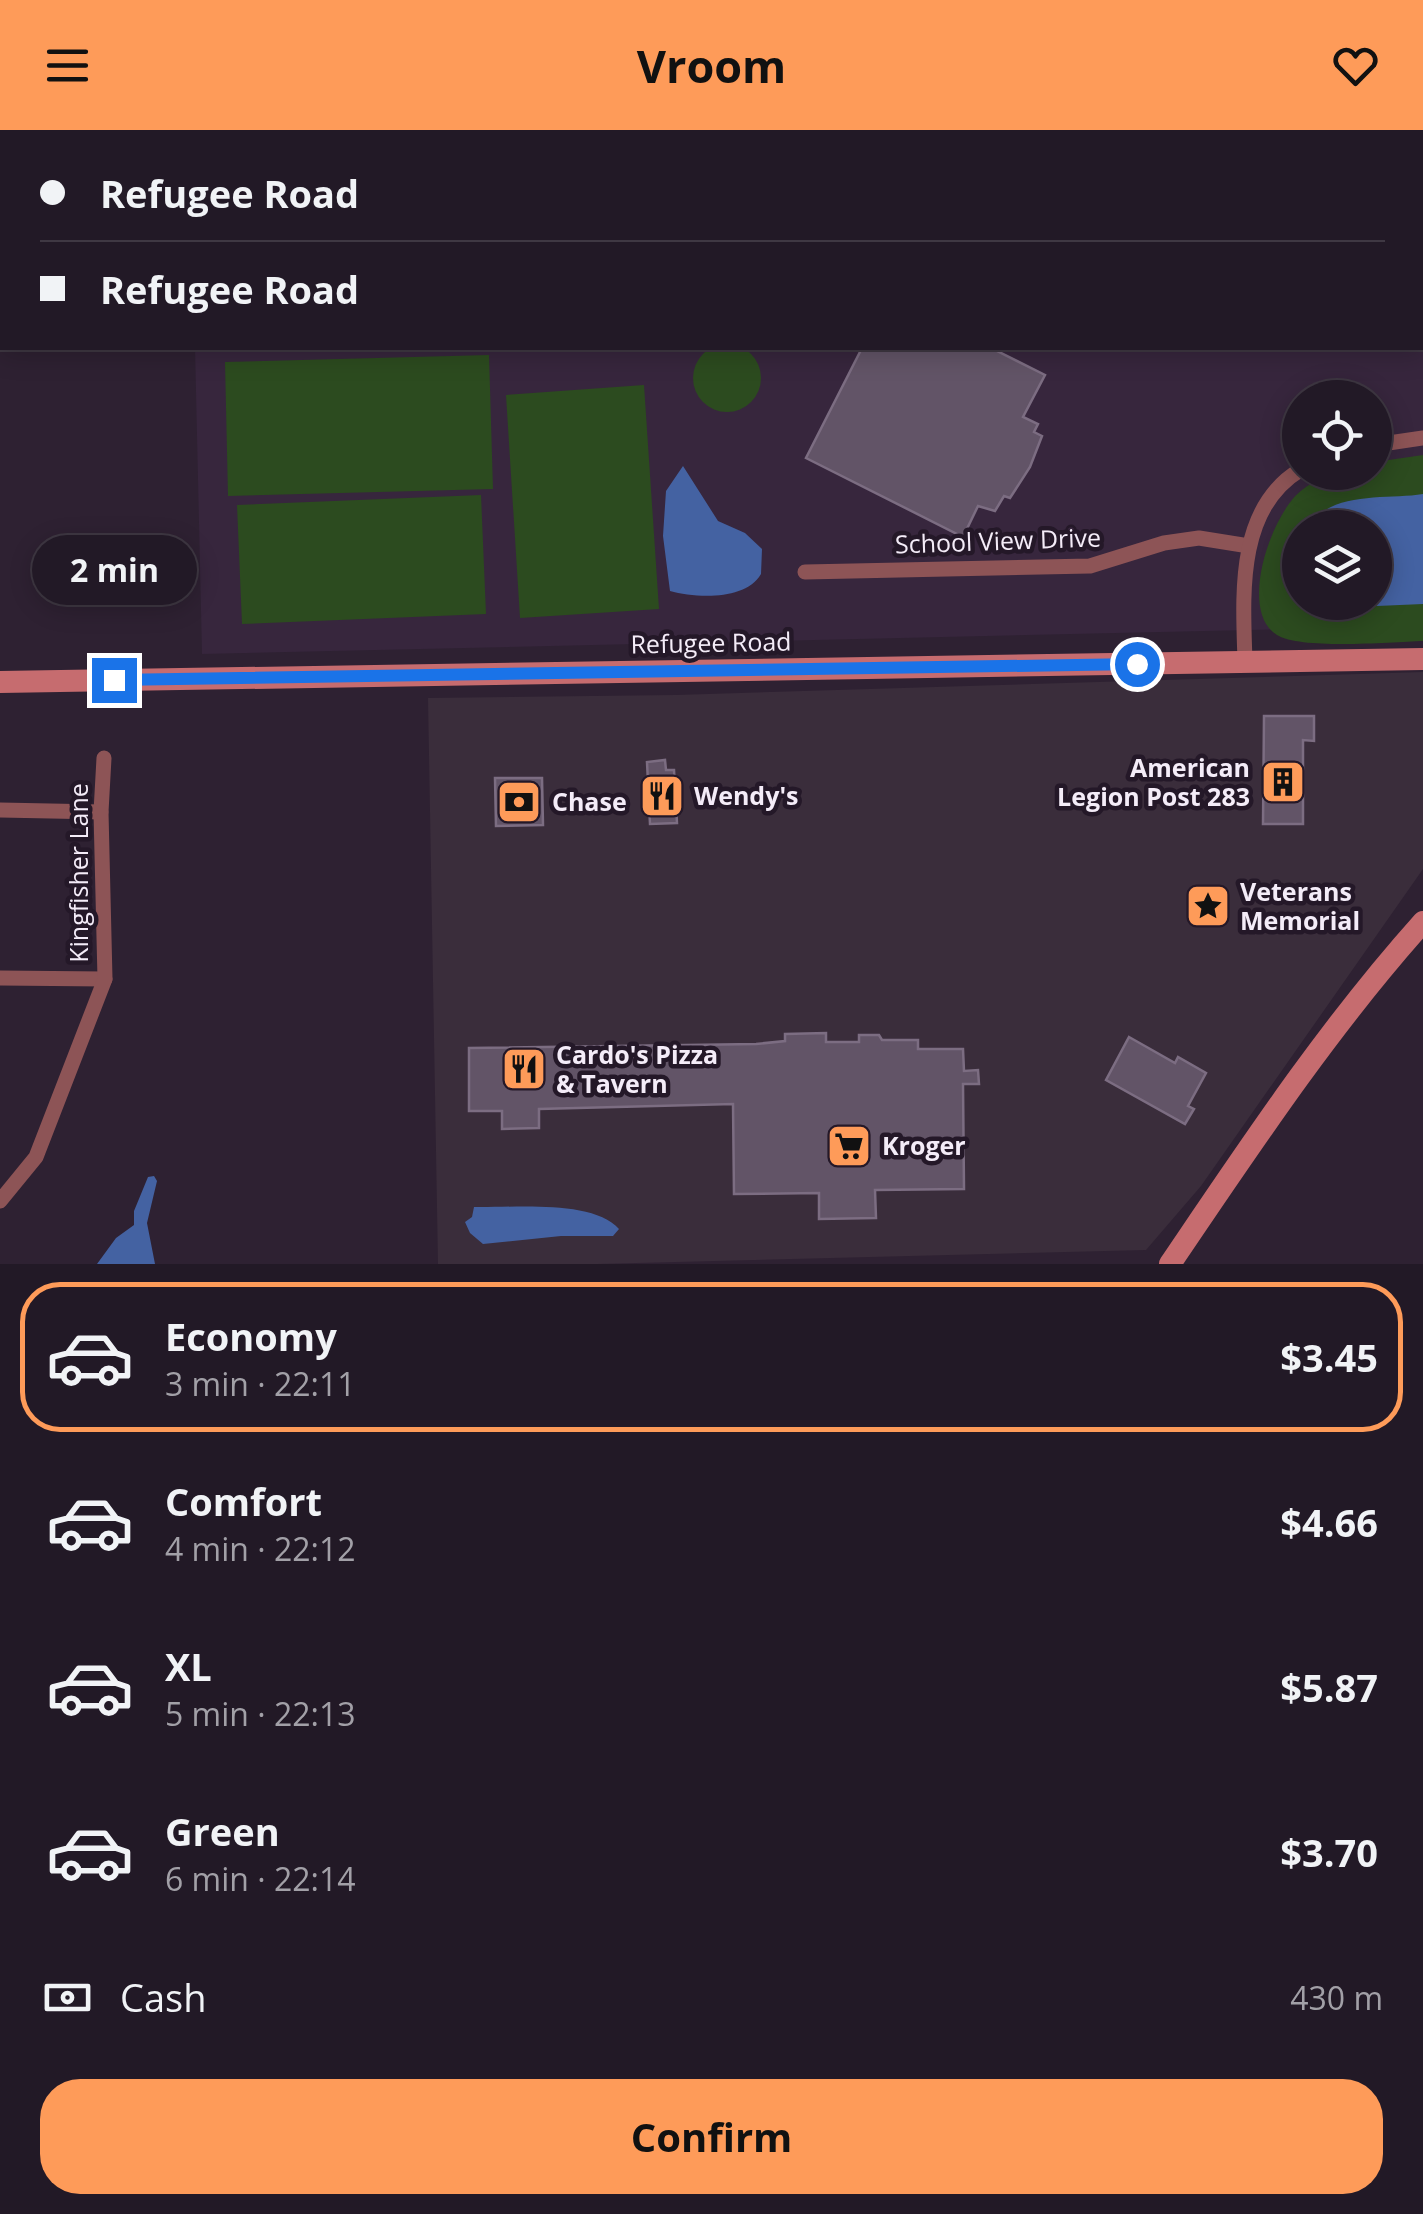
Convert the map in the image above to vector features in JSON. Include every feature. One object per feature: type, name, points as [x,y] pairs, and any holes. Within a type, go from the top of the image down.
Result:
[{"type":"main road","name":"Refugee Road","points":[[0,682],[1423,659]]},
{"type":"main road","points":[[1170,1264],[1283,1096],[1364,987],[1423,922]]},
{"type":"street","points":[[1392,443],[1423,438]]},
{"type":"street","points":[[1245,661],[1249,546],[1262,508],[1282,488]]},
{"type":"street","name":"School View Drive","points":[[804,572],[1090,566],[1164,543],[1199,538],[1249,546]]},
{"type":"street","name":"Kingfisher Lane","points":[[0,1201],[36,1157],[105,979],[101,812],[104,758]]},
{"type":"street","points":[[0,810],[101,812]]},
{"type":"street","points":[[0,978],[105,979]]},
{"type":"shaded area","points":[[195,350],[1423,350],[1423,626],[202,654]]},
{"type":"shaded area","points":[[1423,672],[1423,869],[1201,1186],[1146,1250],[598,1264],[438,1264],[428,698],[676,695]]},
{"type":"green space","points":[[708,350],[746,350],[759,365],[759,391],[740,410],[714,410],[695,391],[695,365]]},
{"type":"green space","points":[[489,355],[493,489],[228,496],[225,362]]},
{"type":"green space","points":[[644,385],[659,609],[520,618],[506,395]]},
{"type":"green space","points":[[1423,455],[1423,641],[1306,642],[1277,635],[1265,623],[1259,584],[1270,539],[1282,516],[1282,620],[1392,620],[1392,510],[1286,510],[1302,490],[1392,490],[1392,460]]},
{"type":"green space","points":[[481,495],[486,614],[242,624],[237,505]]},
{"type":"water","points":[[683,466],[718,521],[745,533],[762,549],[761,574],[744,589],[706,596],[670,591],[663,536],[666,491]]},
{"type":"water","points":[[1423,494],[1423,604],[1392,605],[1392,510],[1326,510],[1360,499]]},
{"type":"water","points":[[154,1176],[157,1181],[147,1223],[155,1264],[97,1264],[116,1238],[134,1225],[134,1211],[148,1177]]},
{"type":"water","points":[[474,1207],[572,1209],[607,1219],[619,1229],[613,1236],[561,1236],[483,1244],[470,1233],[465,1222],[472,1217]]},
{"type":"building","points":[[861,350],[995,350],[1045,375],[1023,417],[1038,424],[1034,432],[1042,436],[1030,467],[1010,498],[1004,496],[995,511],[978,506],[963,537],[806,458]]},
{"type":"building","name":"American Legion Post 283","points":[[1264,716],[1314,716],[1314,741],[1303,740],[1303,824],[1263,824]]},
{"type":"building","name":"Wendy's","points":[[665,760],[666,770],[674,770],[677,823],[650,824],[647,762]]},
{"type":"building","name":"Chase","points":[[495,778],[542,778],[543,825],[496,826]]},
{"type":"building","name":"Kroger","points":[[826,1033],[826,1042],[859,1042],[859,1035],[879,1035],[882,1040],[918,1040],[918,1049],[963,1049],[964,1071],[978,1070],[979,1084],[963,1084],[964,1189],[875,1190],[876,1218],[819,1219],[819,1193],[734,1194],[733,1104],[539,1109],[539,1128],[502,1129],[502,1111],[469,1111],[469,1048],[756,1044],[785,1041],[785,1034]]},
{"type":"building","points":[[1129,1037],[1175,1063],[1178,1057],[1206,1073],[1188,1106],[1194,1109],[1185,1124],[1106,1080]]},
{"type":"place","name":"American Legion Post 283","points":[[1283,782]]},
{"type":"place","name":"Wendy's","points":[[662,796]]},
{"type":"place","name":"Chase","points":[[519,802]]},
{"type":"place","name":"Veterans Memorial","points":[[1208,906]]},
{"type":"place","name":"Cardo's Pizza & Tavern","points":[[524,1069]]},
{"type":"place","name":"Kroger","points":[[849,1146]]},
{"type":"route","points":[[114,680],[1137,664]]}]
